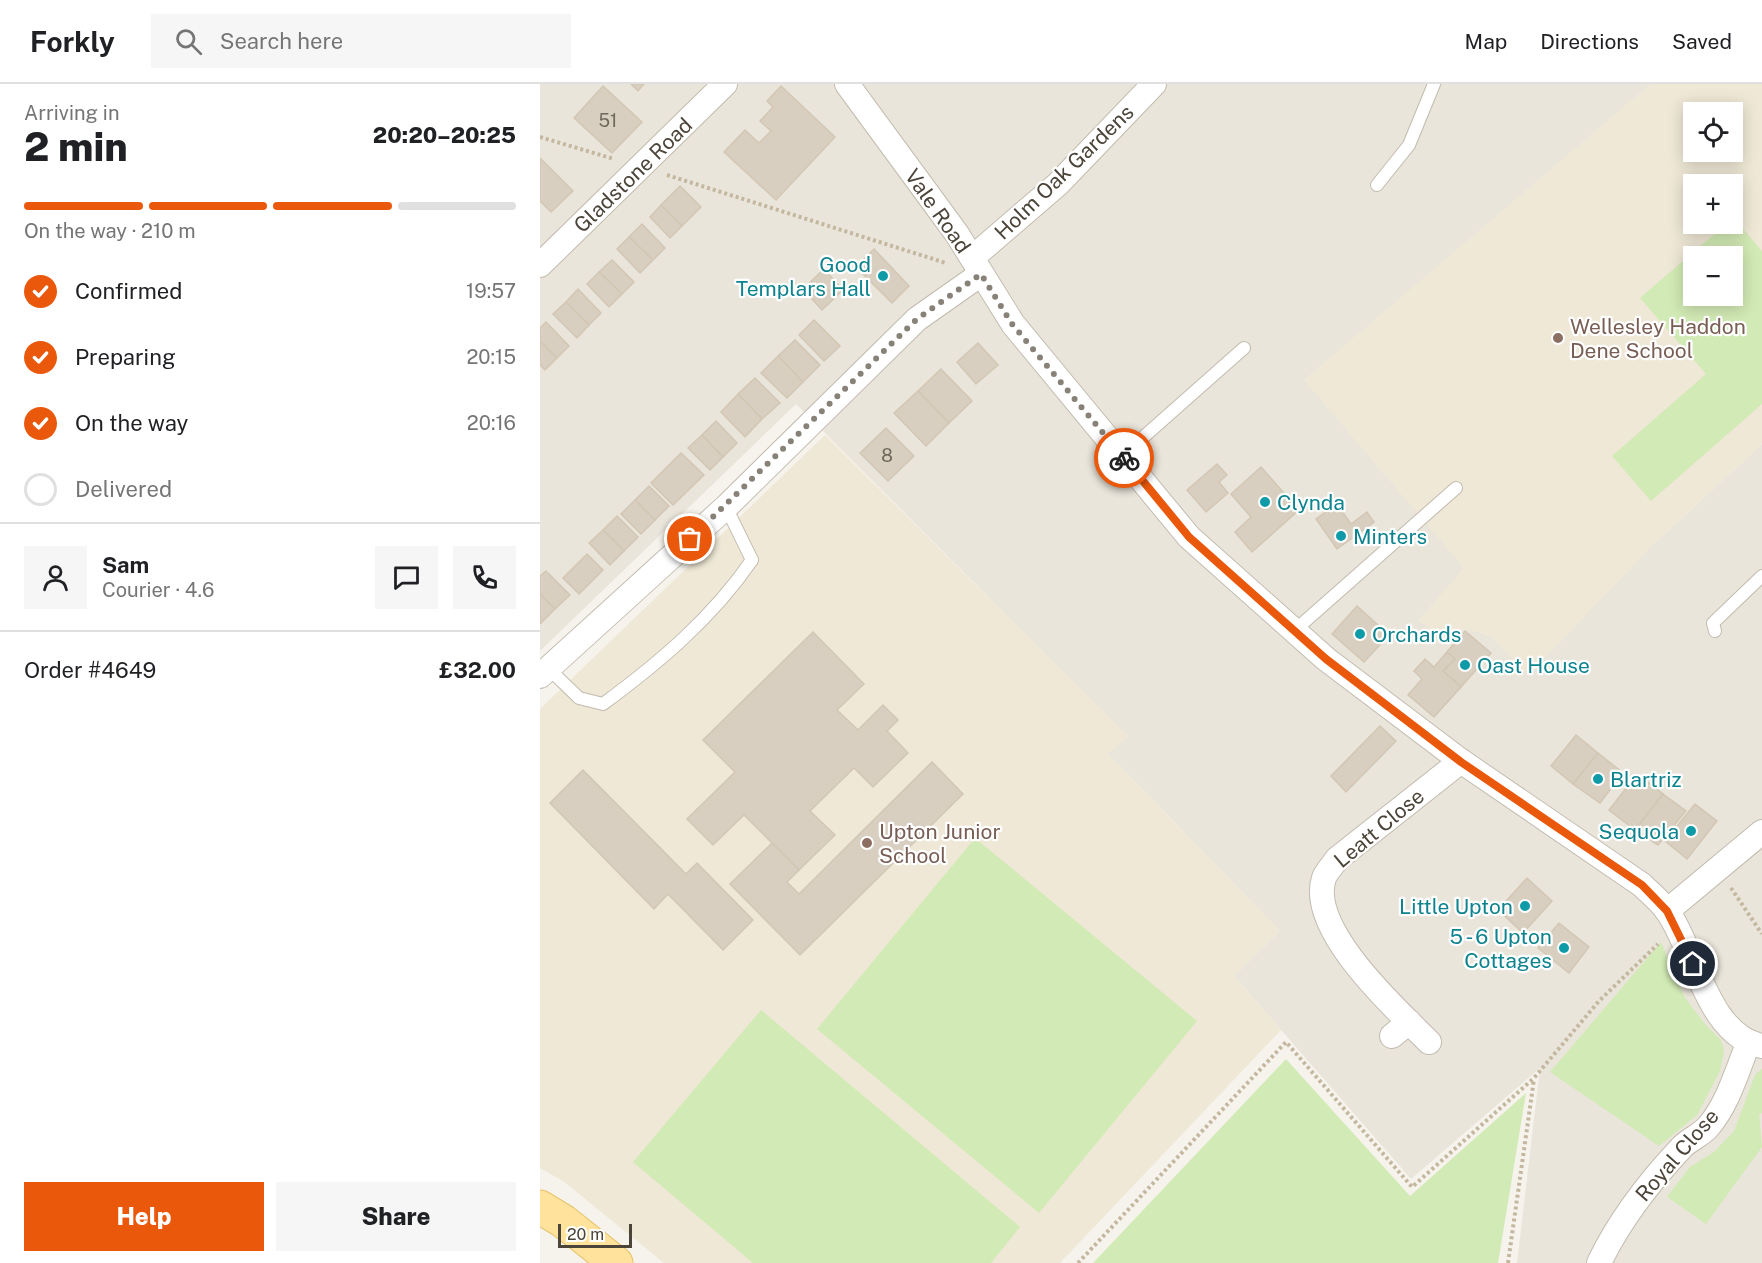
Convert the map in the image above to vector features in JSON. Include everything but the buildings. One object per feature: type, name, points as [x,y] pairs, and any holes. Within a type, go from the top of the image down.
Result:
[{"type":"main road","points":[[540,1207],[563,1221],[616,1263]]},
{"type":"street","name":"Gladstone Road","points":[[540,265],[725,84]]},
{"type":"street","name":"Vale Road","points":[[847,84],[977,266],[1012,324],[1189,537],[1326,659],[1461,762],[1642,885],[1671,919],[1720,1018],[1755,1045]]},
{"type":"street","name":"Holm Oak Gardens","points":[[544,672],[726,507],[917,319],[977,266],[1154,84]]},
{"type":"street","name":"Leatt Close","points":[[1429,1042],[1401,1029],[1341,946],[1325,917],[1322,897],[1324,877],[1337,859],[1461,762]]},
{"type":"street","points":[[1671,919],[1719,870],[1762,832]]},
{"type":"street","name":"Royal Close","points":[[1599,1263],[1612,1236],[1644,1189],[1685,1144],[1708,1128],[1755,1045]]},
{"type":"lane","points":[[1377,185],[1409,145],[1434,84]]},
{"type":"lane","points":[[1122,456],[1244,348]]},
{"type":"lane","points":[[1294,631],[1456,488]]},
{"type":"lane","points":[[544,672],[579,698],[603,704],[660,662],[728,595],[752,560],[726,507]]},
{"type":"lane","points":[[1715,631],[1713,623],[1762,576]]},
{"type":"path","points":[[540,137],[977,266]]},
{"type":"path","points":[[1719,870],[1762,934]]},
{"type":"path","points":[[1078,1263],[1286,1042],[1412,1187],[1534,1078],[1671,919]]},
{"type":"path","points":[[1509,1263],[1534,1078]]},
{"type":"shaded area","points":[[540,84],[1651,84],[1305,380],[1465,568],[1419,620],[1451,632],[1466,629],[1483,633],[1495,640],[1508,653],[1658,540],[1762,444],[1762,1263],[1517,1263],[1540,1068],[1411,1179],[1234,976],[1280,931],[1108,754],[1127,736],[796,404],[540,651]]},
{"type":"shaded area","name":"Wellesley Haddon Dene School","points":[[1651,84],[1762,84],[1762,444],[1658,540],[1528,675],[1495,640],[1483,633],[1465,629],[1451,632],[1442,639],[1419,620],[1464,568],[1304,380]]},
{"type":"shaded area","name":"Upton Junior School","points":[[825,435],[1128,736],[1108,754],[1280,931],[1234,976],[1281,1030],[1060,1263],[664,1263],[563,1181],[540,1168],[540,709]]},
{"type":"green space","points":[[1743,229],[1762,251],[1762,404],[1651,501],[1612,456],[1706,374],[1640,298],[1683,261],[1683,306],[1743,306],[1743,246],[1700,246],[1714,234],[1743,234]]},
{"type":"green space","points":[[975,838],[1197,1021],[1039,1213],[817,1029]]},
{"type":"green space","points":[[1661,942],[1685,998],[1721,1040],[1724,1051],[1720,1071],[1697,1115],[1659,1146],[1550,1072]]},
{"type":"green space","points":[[761,1010],[1020,1227],[991,1263],[753,1263],[633,1162]]},
{"type":"green space","points":[[1286,1059],[1410,1196],[1526,1093],[1498,1263],[1093,1263]]},
{"type":"green space","points":[[1762,1069],[1762,1113],[1759,1115],[1762,1147],[1706,1224],[1667,1197],[1690,1167],[1714,1152],[1734,1131],[1755,1075]]},
{"type":"way so far","points":[[690,539],[726,507],[917,319],[981,274],[1012,324],[1124,458]]},
{"type":"place","name":"Good Templars Hall","points":[[883,276]]},
{"type":"place","name":"Wellesley Haddon Dene School","points":[[1558,338]]},
{"type":"place","name":"Clynda","points":[[1265,502]]},
{"type":"place","name":"Minters","points":[[1341,536]]},
{"type":"place","name":"Orchards","points":[[1360,634]]},
{"type":"place","name":"Oast House","points":[[1465,665]]},
{"type":"place","name":"Blartriz","points":[[1598,779]]},
{"type":"place","name":"Sequola","points":[[1691,831]]},
{"type":"place","name":"Upton Junior School","points":[[867,843]]},
{"type":"place","name":"Little Upton","points":[[1525,906]]},
{"type":"place","name":"5 - 6 Upton Cottages","points":[[1564,948]]},
{"type":"route","points":[[1124,458],[1189,537],[1326,659],[1461,762],[1642,885],[1667,911],[1693,964]]}]
